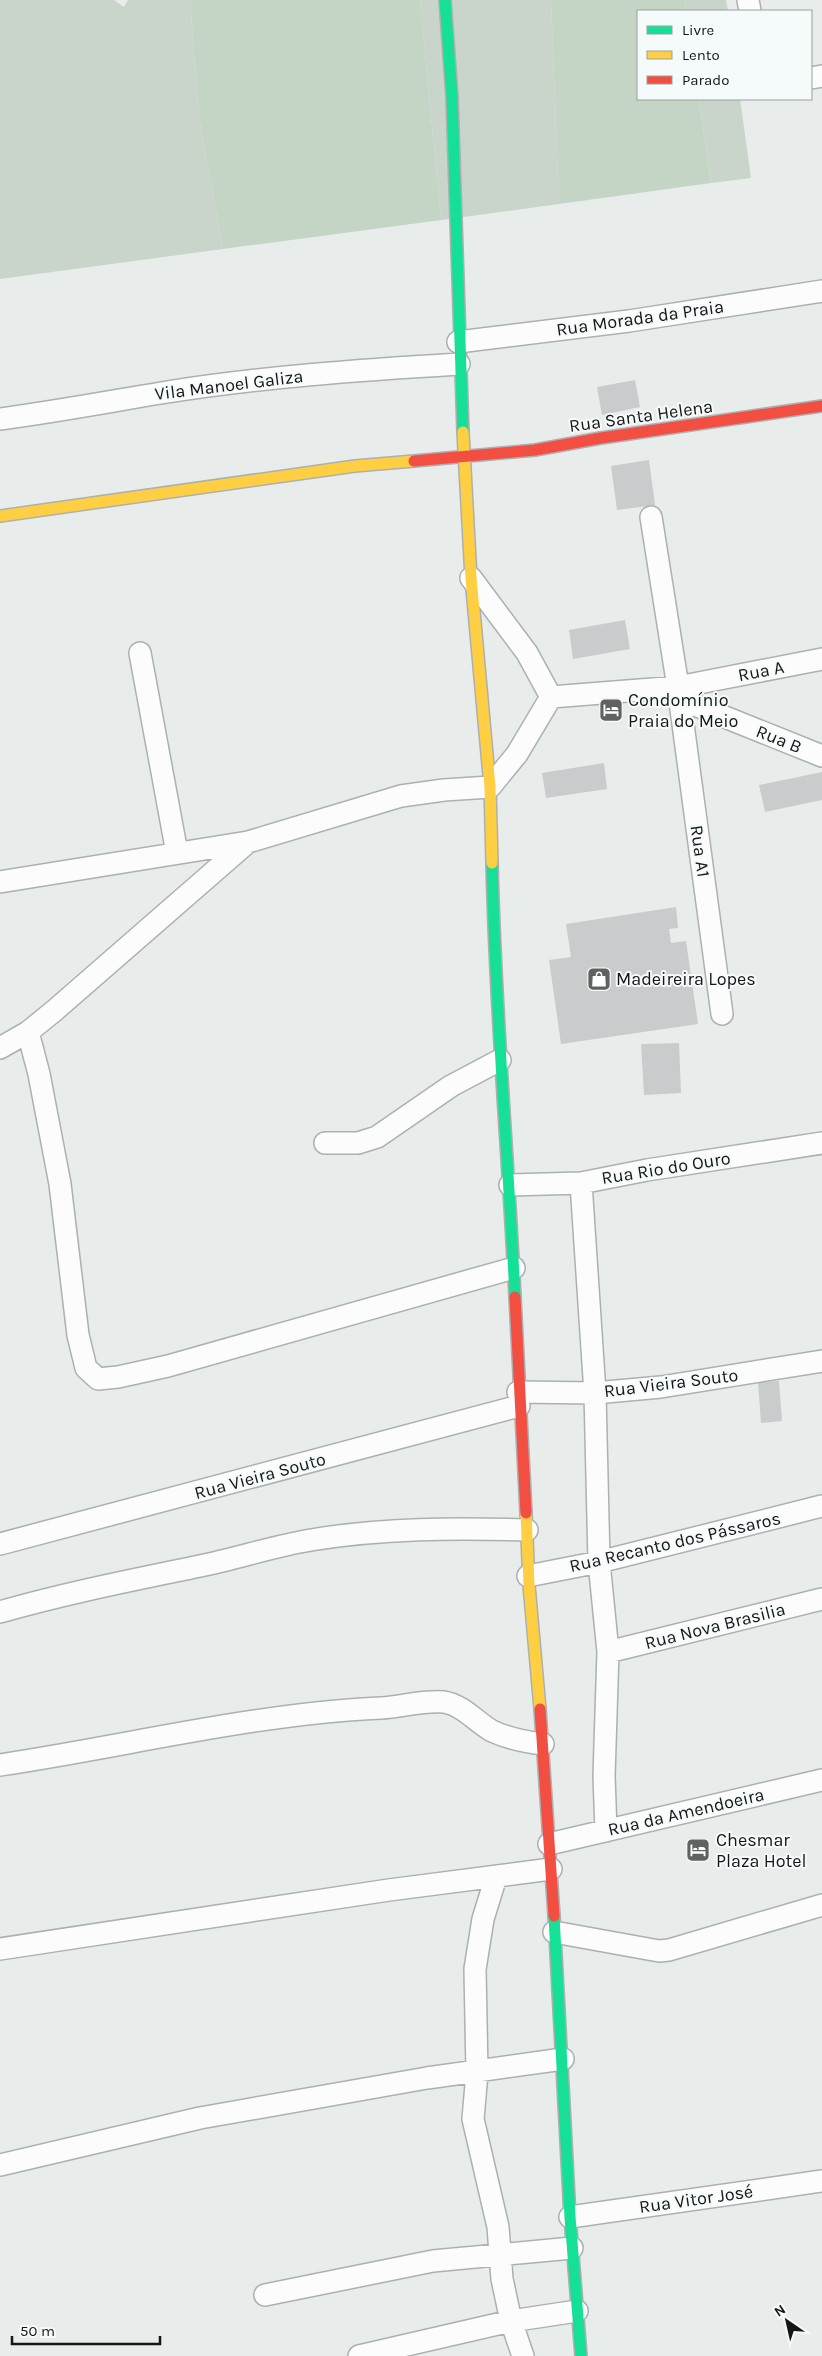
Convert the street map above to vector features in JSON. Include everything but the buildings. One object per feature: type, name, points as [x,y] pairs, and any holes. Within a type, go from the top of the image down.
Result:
[{"type":"main road","points":[[445,0],[452,97],[459,364],[471,578],[490,787],[500,1060],[510,1185],[528,1576],[543,1744],[563,2059],[570,2217],[581,2356]]},
{"type":"main road","name":"Rua Santa Helena","points":[[0,516],[355,466],[535,450],[601,438],[822,406]]},
{"type":"street","name":"Rua Morada da Praia","points":[[458,342],[621,322],[822,291]]},
{"type":"street","name":"Vila Manoel Galiza","points":[[0,419],[80,409],[162,393],[273,378],[459,364]]},
{"type":"street","name":"Rua A1","points":[[652,517],[679,693],[722,1014]]},
{"type":"street","points":[[0,882],[248,842],[401,796],[444,790],[490,787],[517,754],[551,697],[527,653],[471,578]]},
{"type":"street","points":[[140,653],[177,853]]},
{"type":"street","name":"Rua A","points":[[551,697],[679,693],[822,659]]},
{"type":"street","name":"Rua B","points":[[679,693],[822,756]]},
{"type":"street","points":[[0,1048],[28,1032],[192,893],[248,842]]},
{"type":"street","points":[[28,1032],[39,1074],[60,1184],[78,1335],[86,1368],[98,1379],[118,1378],[186,1362],[514,1268]]},
{"type":"street","points":[[325,1142],[358,1143],[377,1137],[451,1086],[500,1060]]},
{"type":"street","name":"Rua Rio do Ouro","points":[[510,1185],[581,1183],[647,1170],[822,1143]]},
{"type":"street","points":[[581,1183],[595,1393],[599,1562],[608,1652],[604,1776],[606,1830]]},
{"type":"street","name":"Rua Vieira Souto","points":[[0,1544],[519,1399],[661,1387],[822,1361]]},
{"type":"street","name":"Rua Recanto dos Pássaros","points":[[528,1576],[599,1562],[822,1506]]},
{"type":"street","points":[[0,1612],[102,1585],[219,1562],[332,1536],[441,1528],[527,1530]]},
{"type":"street","name":"Rua Nova Brasilia","points":[[608,1652],[822,1599]]},
{"type":"street","points":[[0,1765],[113,1748],[240,1722],[342,1709],[384,1708],[420,1701],[454,1704],[504,1736],[523,1742],[543,1744]]},
{"type":"street","name":"Rua da Amendoeira","points":[[549,1844],[822,1780]]},
{"type":"street","points":[[0,1950],[389,1890],[551,1870]]},
{"type":"street","points":[[496,1877],[484,1919],[475,1969],[477,2072],[473,2119],[496,2219],[502,2279],[511,2321],[523,2356]]},
{"type":"street","points":[[554,1932],[659,1951],[669,1950],[822,1905]]},
{"type":"street","points":[[0,2165],[200,2118],[317,2096],[563,2059]]},
{"type":"street","name":"Rua Vitor José","points":[[570,2217],[822,2180]]},
{"type":"street","points":[[264,2295],[433,2261],[572,2248]]},
{"type":"street","points":[[359,2356],[511,2321],[577,2311]]},
{"type":"shaded area","points":[[0,0],[114,0],[124,7],[128,0],[190,0],[199,117],[223,249],[0,279]]},
{"type":"shaded area","points":[[420,0],[551,0],[559,204],[441,220]]},
{"type":"shaded area","points":[[684,0],[726,0],[728,10],[686,10]]},
{"type":"shaded area","points":[[699,100],[740,100],[751,178],[711,183]]},
{"type":"green space","points":[[190,0],[420,0],[441,220],[223,249],[199,117]]},
{"type":"green space","points":[[551,0],[684,0],[686,10],[637,10],[637,100],[699,100],[711,183],[559,204]]},
{"type":"traffic: fast","points":[[445,0],[452,97],[463,432]]},
{"type":"traffic: fast","points":[[492,863],[496,972],[515,1297]]},
{"type":"traffic: fast","points":[[554,1916],[570,2217],[581,2356]]},
{"type":"traffic: slow","points":[[463,432],[471,578],[490,787],[492,863]]},
{"type":"traffic: slow","points":[[0,516],[355,466],[414,461]]},
{"type":"traffic: slow","points":[[526,1513],[529,1585],[540,1709]]},
{"type":"traffic: jam","points":[[414,461],[535,450],[601,438],[822,406]]},
{"type":"traffic: jam","points":[[515,1297],[526,1513]]},
{"type":"traffic: jam","points":[[540,1709],[554,1916]]},
{"type":"place","name":"Condomínio Praia do Meio","points":[[611,710]]},
{"type":"place","name":"Madeireira Lopes","points":[[599,979]]},
{"type":"place","name":"Chesmar Plaza Hotel","points":[[698,1850]]}]
